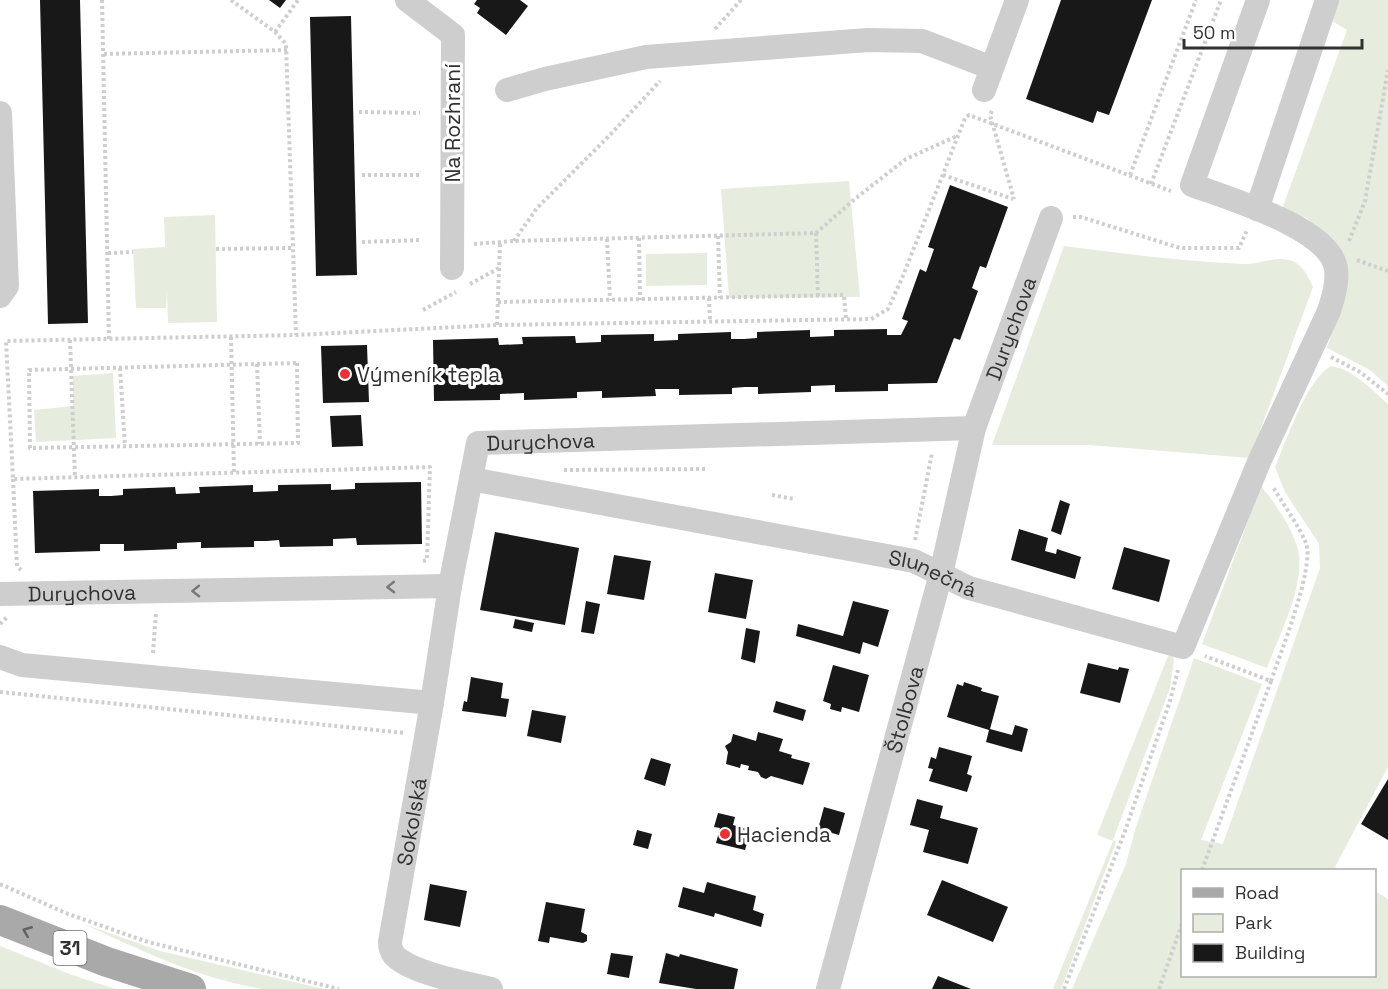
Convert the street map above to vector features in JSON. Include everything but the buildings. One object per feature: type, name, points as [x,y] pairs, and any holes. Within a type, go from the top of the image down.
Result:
[{"type":"main road","name":"31","points":[[0,920],[107,962],[191,989]]},
{"type":"street","name":"Na Rozhraní","points":[[407,0],[453,35],[452,257]]},
{"type":"street","points":[[507,90],[545,78],[646,57],[868,40],[922,41],[988,79],[1017,0]]},
{"type":"street","points":[[1183,647],[1261,457],[1334,296],[1336,269],[1327,250],[1311,235],[1257,209],[1192,185],[1258,0]]},
{"type":"street","points":[[1257,209],[1327,0]]},
{"type":"street","points":[[0,113],[7,286],[0,296]]},
{"type":"street","name":"Durychova","points":[[0,594],[450,586],[478,443],[974,428],[1051,218]]},
{"type":"street","name":"Štolbova","points":[[828,989],[932,569],[974,428]]},
{"type":"street","name":"Slunečná","points":[[471,479],[932,569],[969,588],[1183,647]]},
{"type":"street","name":"Sokolská","points":[[450,586],[432,703],[390,938],[391,949],[396,957],[420,970],[491,989]]},
{"type":"street","points":[[0,657],[22,665],[432,703]]},
{"type":"path","points":[[102,0],[109,339]]},
{"type":"path","points":[[231,0],[275,32],[286,44],[296,335]]},
{"type":"path","points":[[275,32],[298,0]]},
{"type":"path","points":[[1130,175],[1196,0]]},
{"type":"path","points":[[1151,184],[1221,0]]},
{"type":"path","points":[[104,54],[286,50]]},
{"type":"path","points":[[513,241],[537,208],[608,137],[684,54]]},
{"type":"path","points":[[1336,269],[1365,201],[1388,70]]},
{"type":"path","points":[[359,112],[420,113]]},
{"type":"path","points":[[22,570],[17,566],[6,341],[296,335],[497,325],[871,319],[888,309],[965,118],[969,115],[1173,192]]},
{"type":"path","points":[[943,175],[1014,199],[990,115]]},
{"type":"path","points":[[452,257],[500,242],[513,241],[816,233],[906,159],[958,136]]},
{"type":"path","points":[[362,175],[421,175]]},
{"type":"path","points":[[1051,218],[1081,217],[1180,248],[1239,248],[1257,209]]},
{"type":"path","points":[[816,233],[818,296]]},
{"type":"path","points":[[718,236],[720,298]]},
{"type":"path","points":[[639,238],[640,300]]},
{"type":"path","points":[[607,239],[610,300]]},
{"type":"path","points":[[362,242],[422,240]]},
{"type":"path","points":[[497,325],[500,242]]},
{"type":"path","points":[[216,249],[293,248]]},
{"type":"path","points":[[108,254],[134,252]]},
{"type":"path","points":[[498,302],[844,295],[846,319]]},
{"type":"path","points":[[709,298],[710,321]]},
{"type":"path","points":[[231,336],[234,471]]},
{"type":"path","points":[[70,340],[75,478]]},
{"type":"path","points":[[1311,349],[1337,359],[1360,372],[1388,394]]},
{"type":"path","points":[[297,363],[298,443],[30,448],[28,370],[231,365],[297,363]]},
{"type":"path","points":[[257,364],[260,444]]},
{"type":"path","points":[[120,368],[125,446]]},
{"type":"path","points":[[932,569],[914,545],[936,429]]},
{"type":"path","points":[[1202,869],[1271,681],[1303,582],[1308,559],[1307,545],[1261,457]]},
{"type":"path","points":[[13,479],[430,467],[427,560],[415,565]]},
{"type":"path","points":[[556,471],[708,469]]},
{"type":"path","points":[[772,495],[794,499]]},
{"type":"path","points":[[152,677],[158,591]]},
{"type":"path","points":[[1064,989],[1125,831],[1167,712],[1183,647],[1271,681]]},
{"type":"path","points":[[0,692],[408,733]]},
{"type":"path","points":[[0,884],[68,914],[148,942],[339,989]]},
{"type":"path","points":[[1159,989],[1181,927]]},
{"type":"green space","points":[[1338,0],[1388,0],[1388,386],[1370,370],[1327,348],[1346,287],[1327,234],[1306,218],[1282,209],[1347,30],[1330,20]]},
{"type":"green space","points":[[849,181],[860,297],[729,298],[721,189]]},
{"type":"green space","points":[[215,215],[217,322],[168,323],[167,291],[166,308],[136,308],[133,249],[165,247],[164,217]]},
{"type":"green space","points":[[1064,246],[1221,263],[1249,264],[1284,259],[1301,267],[1313,287],[1250,458],[1089,445],[992,445]]},
{"type":"green space","points":[[707,253],[707,285],[646,286],[646,254]]},
{"type":"green space","points":[[1331,366],[1347,371],[1388,404],[1388,767],[1335,867],[1338,869],[1181,869],[1181,977],[1376,977],[1376,892],[1388,899],[1388,989],[1072,989],[1126,864],[1135,830],[1194,658],[1262,684],[1201,840],[1223,844],[1320,568],[1319,544],[1285,492],[1275,467],[1305,397],[1322,373]]},
{"type":"green space","points":[[113,373],[116,438],[36,442],[34,410],[73,406],[73,376]]},
{"type":"green space","points":[[1261,486],[1294,537],[1299,555],[1294,598],[1267,668],[1202,644]]},
{"type":"green space","points":[[1170,651],[1174,660],[1170,688],[1113,840],[1116,842],[1068,971],[1061,989],[1053,989],[1113,841],[1097,835]]},
{"type":"green space","points":[[84,924],[160,951],[324,989],[263,989],[217,978],[172,963]]},
{"type":"green space","points":[[0,946],[72,975],[116,989],[0,989]]},
{"type":"place","name":"Výmeník tepla","points":[[345,374]]},
{"type":"place","name":"Hacienda","points":[[725,834]]}]
